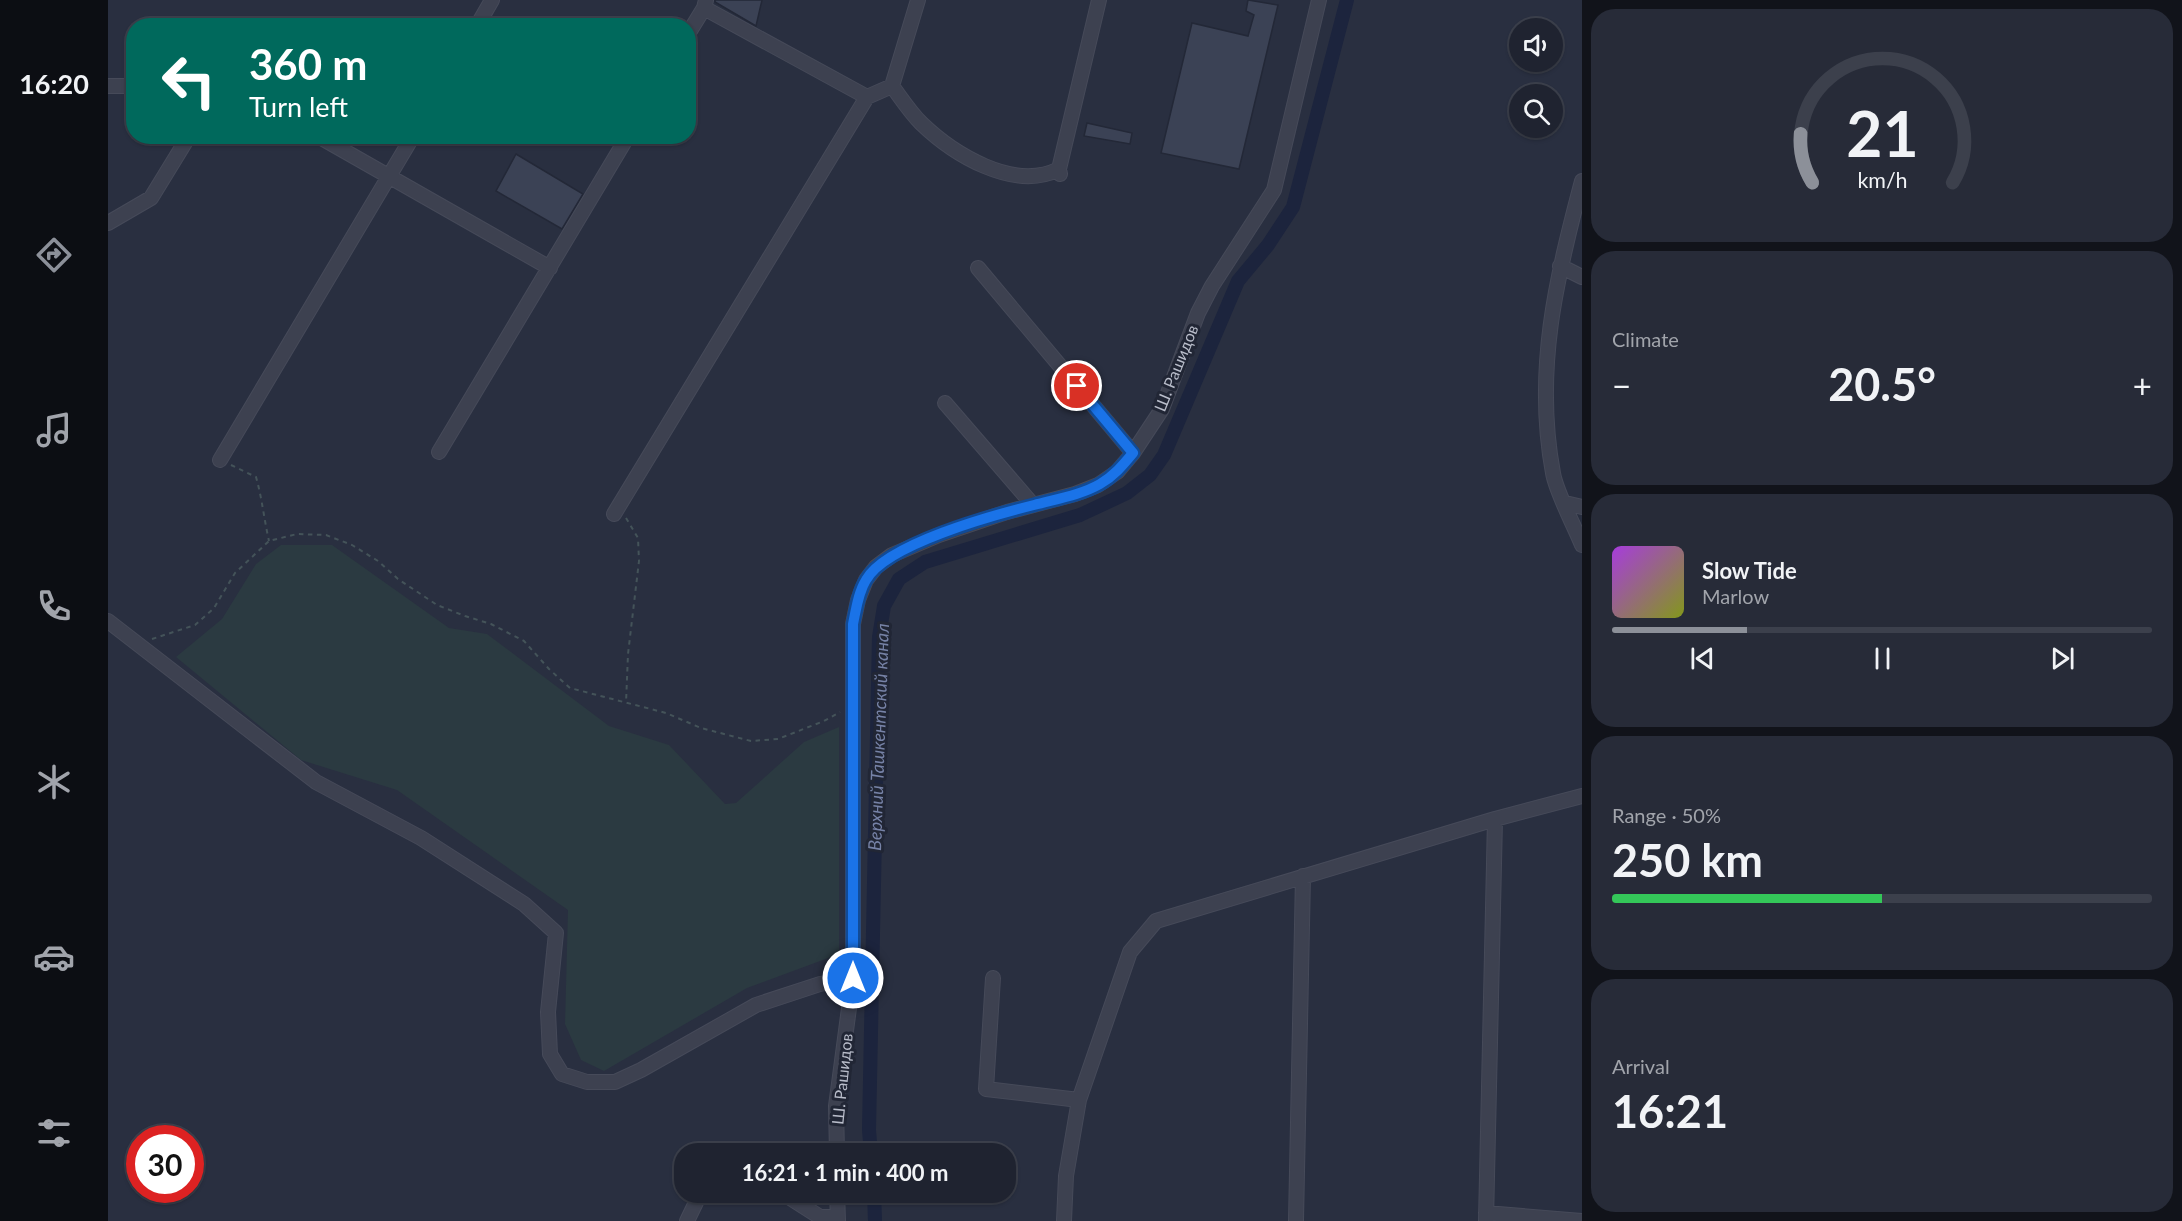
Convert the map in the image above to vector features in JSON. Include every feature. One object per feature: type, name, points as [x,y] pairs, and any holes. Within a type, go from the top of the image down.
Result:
[{"type":"street","points":[[482,18],[492,0]]},
{"type":"street","points":[[614,514],[867,97],[892,86],[918,0]]},
{"type":"street","points":[[892,86],[920,122],[973,161],[990,169],[1022,177],[1060,172],[1099,0]]},
{"type":"street","name":"Ш. Рашидов","points":[[837,1143],[836,1106],[853,978],[853,624],[858,600],[866,580],[876,567],[892,555],[939,535],[1098,485],[1117,472],[1133,453],[1162,409],[1198,313],[1212,286],[1274,190],[1319,0]]},
{"type":"street","points":[[696,20],[705,4],[867,97]]},
{"type":"street","points":[[108,86],[126,87]]},
{"type":"street","points":[[108,223],[151,198],[184,144]]},
{"type":"street","points":[[332,144],[550,268]]},
{"type":"street","points":[[220,460],[409,144]]},
{"type":"street","points":[[440,452],[623,144]]},
{"type":"street","points":[[1582,181],[1560,266],[1549,331],[1544,399],[1553,475],[1582,545]]},
{"type":"street","points":[[1560,266],[1582,277]]},
{"type":"street","points":[[978,268],[1133,453]]},
{"type":"street","points":[[945,403],[1033,505]]},
{"type":"street","points":[[1565,503],[1582,507]]},
{"type":"street","points":[[108,621],[316,782],[421,838],[524,904],[556,933],[548,1012],[550,1054],[562,1074],[587,1082],[615,1082],[641,1070],[756,1005],[820,984],[853,978]]},
{"type":"street","points":[[1064,1221],[1066,1176],[1079,1100],[1130,952],[1156,921],[1495,819],[1582,796]]},
{"type":"street","points":[[1495,819],[1486,1217],[1582,1221]]},
{"type":"street","points":[[1296,1221],[1303,876]]},
{"type":"street","points":[[993,978],[986,1089],[1079,1100]]},
{"type":"street","points":[[687,1221],[696,1203]]},
{"type":"street","points":[[798,1203],[820,1217],[837,1219],[837,1203]]},
{"type":"path","points":[[220,460],[256,477],[269,541]]},
{"type":"path","points":[[614,514],[627,519],[638,538],[639,549],[628,654],[626,703]]},
{"type":"path","points":[[137,643],[195,625],[214,608],[235,573],[269,541],[297,534],[326,535],[351,545],[378,561],[420,595],[524,641],[570,688],[666,713],[710,731],[751,741],[778,739],[824,721],[853,705]]},
{"type":"shaded area","points":[[281,545],[332,545],[449,628],[487,634],[609,726],[669,745],[725,804],[736,803],[804,742],[839,727],[839,954],[747,988],[604,1071],[581,1060],[565,1024],[568,910],[397,790],[301,760],[176,657],[222,619],[256,564]]},
{"type":"building","points":[[715,0],[762,0],[756,26],[715,2]]},
{"type":"building","points":[[1248,0],[1278,5],[1239,169],[1161,153],[1192,23],[1248,36],[1254,15],[1246,11]]},
{"type":"building","points":[[1087,123],[1132,133],[1130,144],[1084,136]]},
{"type":"building","points":[[516,154],[583,194],[562,229],[496,191]]},
{"type":"waterway","name":"Верхний Ташкентский канал","points":[[870,1143],[879,637],[884,606],[899,579],[925,562],[1080,515],[1127,493],[1150,475],[1164,455],[1238,281],[1268,245],[1293,207],[1347,0]]},
{"type":"waterway","name":"Верхний Ташкентский канал","points":[[874,1203],[875,1221]]},
{"type":"route","points":[[853,978],[853,624],[858,600],[866,580],[876,567],[892,555],[939,535],[1007,512],[1075,494],[1098,485],[1117,472],[1133,453],[1077,386]]}]
